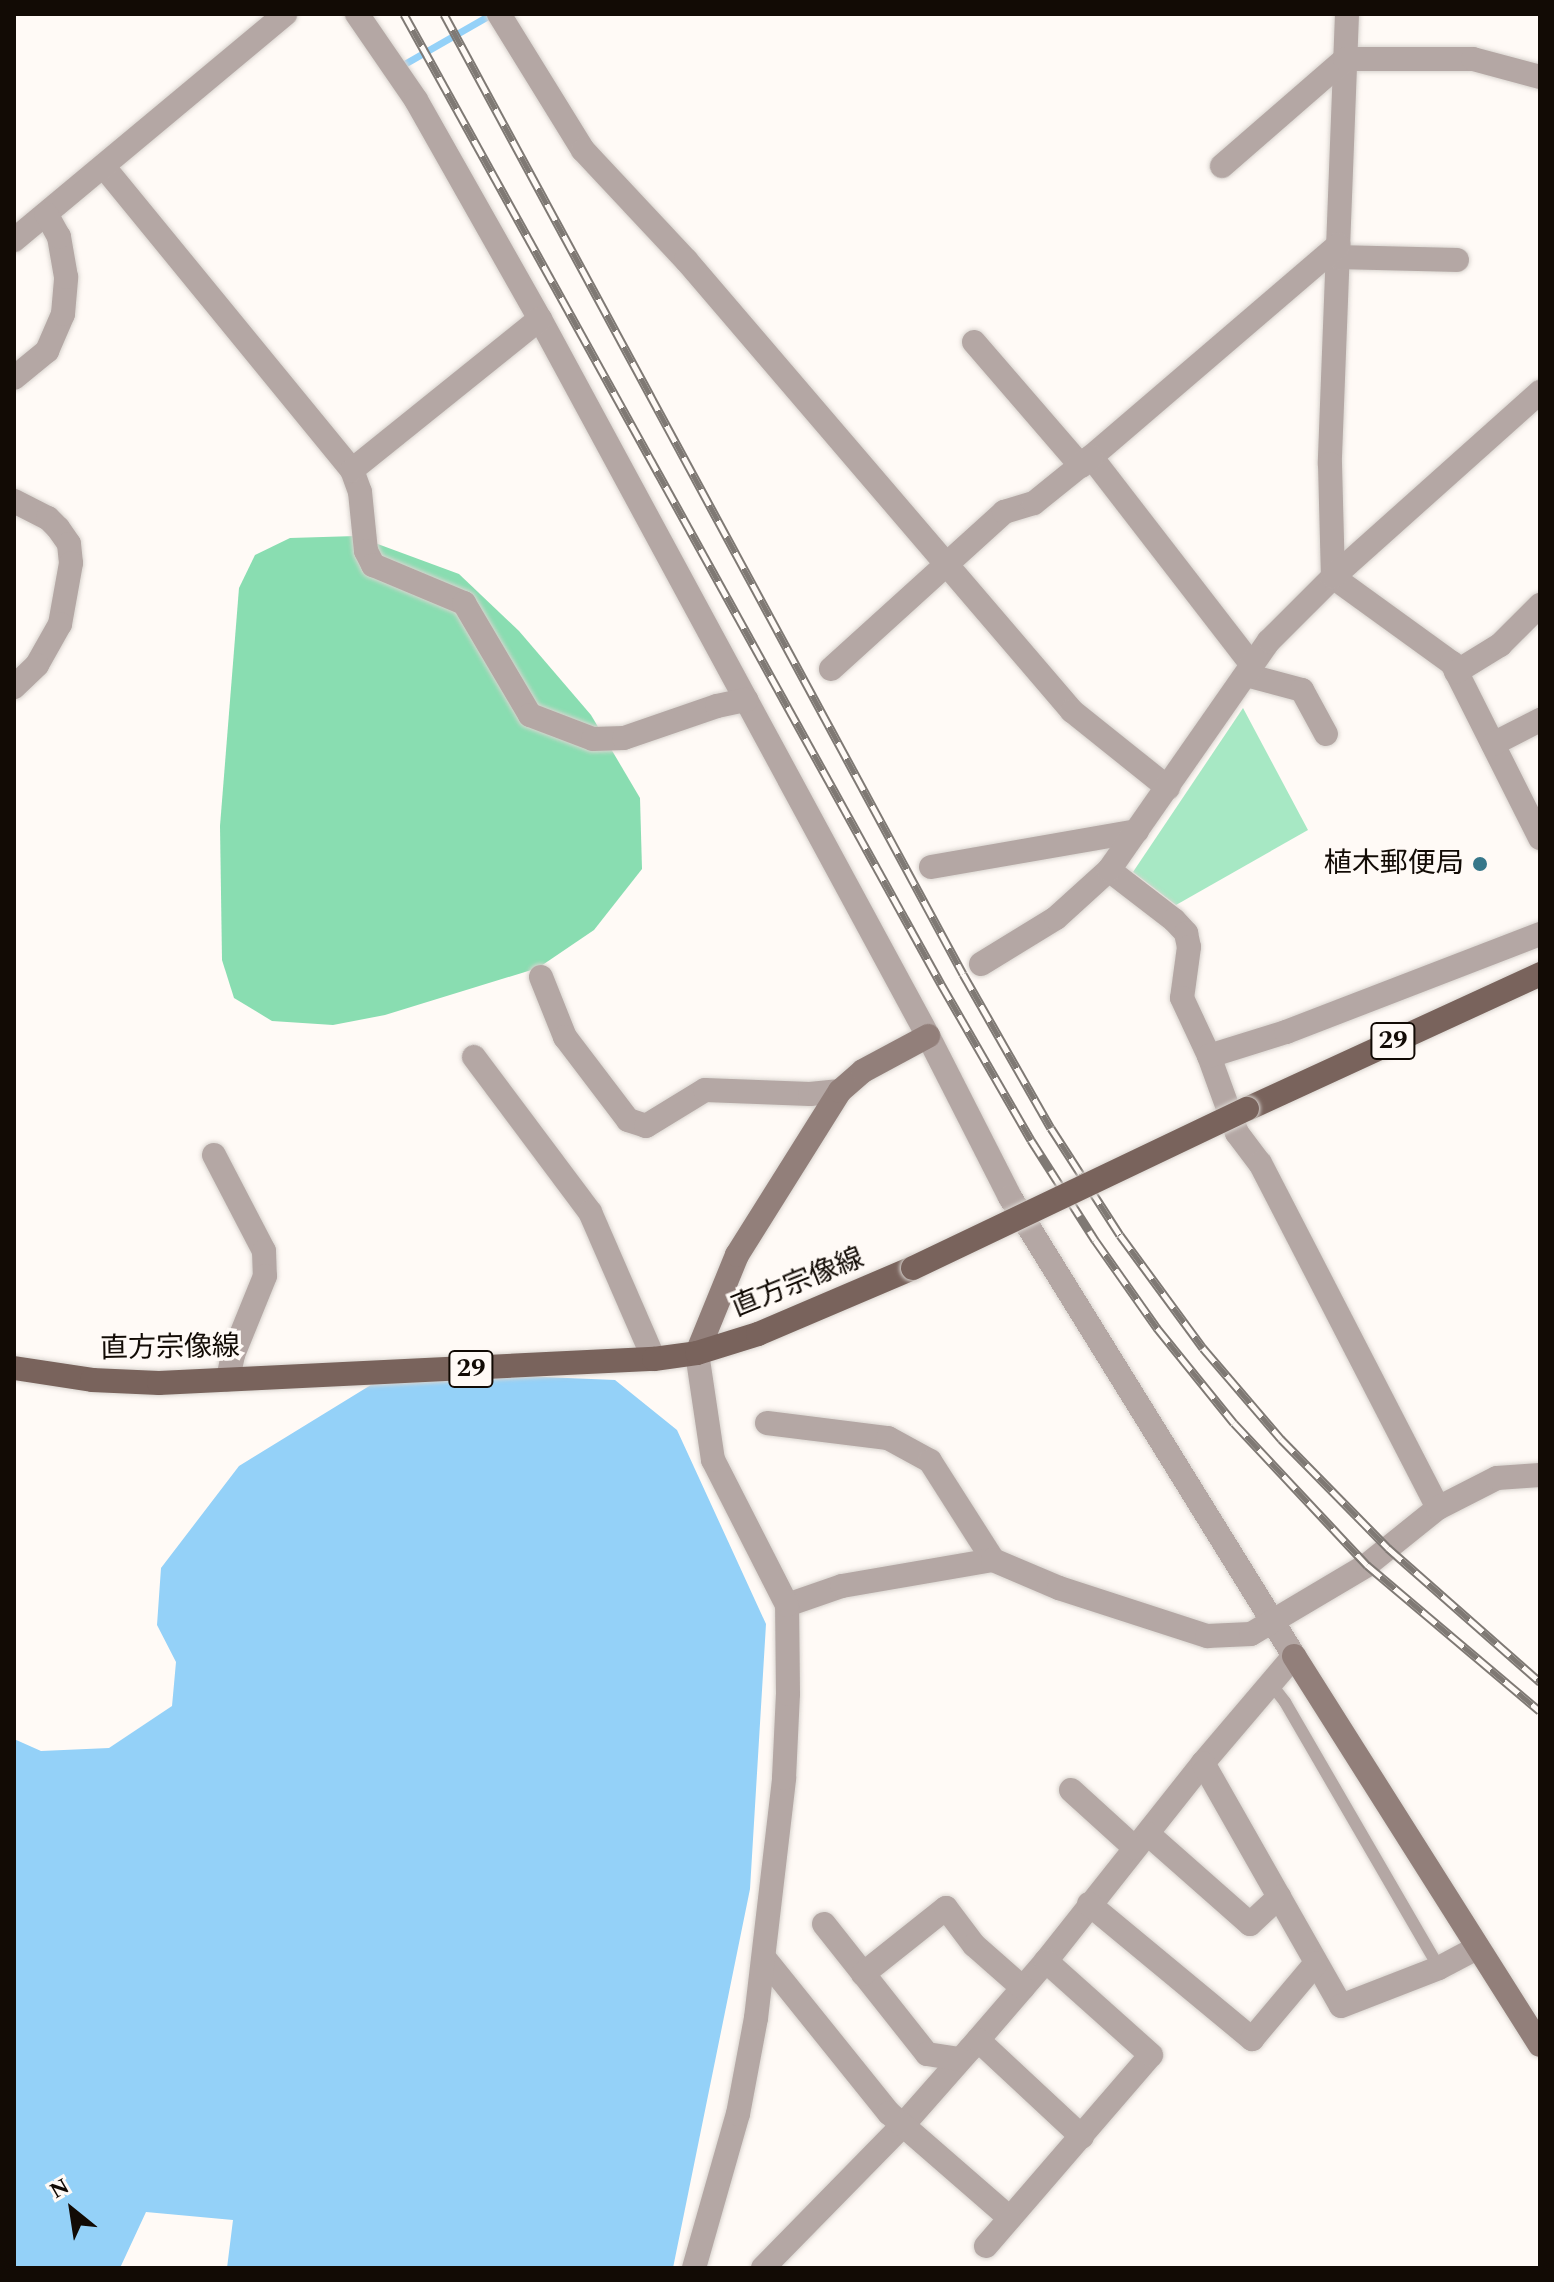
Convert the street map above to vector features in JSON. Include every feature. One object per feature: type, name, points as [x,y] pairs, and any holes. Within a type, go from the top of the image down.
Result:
[{"type":"main road","name":"直方宗像線","points":[[14,1368],[92,1380],[159,1383],[654,1359],[697,1353],[758,1334],[913,1268],[1540,974]]},
{"type":"street","points":[[14,240],[285,14]]},
{"type":"street","points":[[357,14],[416,100],[540,319],[928,1036],[1010,1197],[1294,1656],[1540,2045]]},
{"type":"street","points":[[499,14],[583,150],[686,260],[1072,711],[1168,788]]},
{"type":"street","points":[[1333,577],[1330,464],[1347,14]]},
{"type":"street","points":[[1222,166],[1345,59],[1473,59],[1540,77]]},
{"type":"street","points":[[104,167],[352,470],[360,492],[366,551],[373,565],[464,603],[530,715],[593,739],[624,738],[717,706],[746,700]]},
{"type":"street","points":[[14,378],[47,351],[63,314],[66,277],[59,237],[46,214]]},
{"type":"street","points":[[831,669],[1004,512],[1034,503],[1338,251],[1457,260]]},
{"type":"street","points":[[352,470],[540,319]]},
{"type":"street","points":[[974,342],[1086,462],[1249,670],[1302,690],[1326,734]]},
{"type":"street","points":[[981,964],[1056,918],[1109,870],[1269,641],[1333,577],[1540,392]]},
{"type":"street","points":[[14,501],[48,518],[58,528],[69,544],[71,563],[60,624],[37,665],[14,687]]},
{"type":"street","points":[[1333,577],[1436,648],[1456,672],[1540,838]]},
{"type":"street","points":[[1456,672],[1500,645],[1540,605]]},
{"type":"street","points":[[1493,744],[1540,720]]},
{"type":"street","points":[[931,867],[1137,831]]},
{"type":"street","points":[[1109,870],[1174,920],[1186,933],[1189,947],[1182,998],[1209,1056],[1237,1133],[1260,1163],[1438,1508]]},
{"type":"street","points":[[1209,1056],[1300,1027],[1540,934]]},
{"type":"street","points":[[541,977],[565,1037],[628,1120],[646,1126],[705,1090],[810,1094],[840,1091]]},
{"type":"street","points":[[694,2268],[738,2114],[765,1959],[784,1778],[787,1605],[713,1460],[697,1353],[737,1255],[840,1091],[863,1071],[928,1036]]},
{"type":"street","points":[[474,1057],[590,1212],[654,1359]]},
{"type":"street","points":[[214,1155],[264,1251],[265,1276],[233,1355],[228,1379]]},
{"type":"street","points":[[767,1423],[888,1438],[930,1461],[993,1560]]},
{"type":"street","points":[[787,1605],[842,1586],[993,1560],[1059,1588],[1207,1636],[1251,1634],[1367,1565],[1438,1508],[1497,1478],[1540,1475]]},
{"type":"street","points":[[765,2267],[903,2125],[978,2040],[1294,1656]]},
{"type":"street","points":[[1203,1763],[1341,2006],[1439,1968],[1477,1948]]},
{"type":"street","points":[[1071,1790],[1250,1924],[1279,1897]]},
{"type":"street","points":[[1089,1904],[1252,2039],[1316,1963]]},
{"type":"street","points":[[863,1974],[946,1908],[974,1945],[1023,1988]]},
{"type":"street","points":[[824,1924],[927,2054],[960,2059]]},
{"type":"street","points":[[765,1959],[903,2125],[1010,2218]]},
{"type":"street","points":[[986,2246],[1151,2055],[1046,1961]]},
{"type":"street","points":[[978,2040],[1082,2137]]},
{"type":"lane","points":[[1271,1684],[1285,1702],[1439,1968]]},
{"type":"green space","points":[[356,536],[459,574],[519,631],[591,715],[640,798],[642,869],[594,930],[538,968],[385,1015],[333,1025],[272,1021],[234,998],[222,960],[220,826],[239,588],[255,555],[290,538]]},
{"type":"green space","points":[[1243,708],[1308,830],[1176,905],[1133,872]]},
{"type":"water","points":[[474,1374],[615,1380],[677,1430],[766,1624],[750,1889],[673,2268],[227,2268],[233,2220],[146,2212],[120,2268],[14,2268],[14,1739],[41,1751],[109,1748],[172,1706],[176,1662],[157,1625],[161,1568],[239,1466],[379,1380]]},
{"type":"waterway","points":[[406,63],[488,16],[494,19]]},
{"type":"railway","points":[[404,14],[941,984],[1031,1140],[1095,1240],[1157,1328],[1234,1423],[1367,1565],[1540,1711]]},
{"type":"railway","points":[[444,14],[963,974],[1051,1128],[1120,1235],[1203,1348],[1281,1439],[1388,1548],[1540,1682]]},
{"type":"place","name":"植木郵便局","points":[[1480,864]]}]
